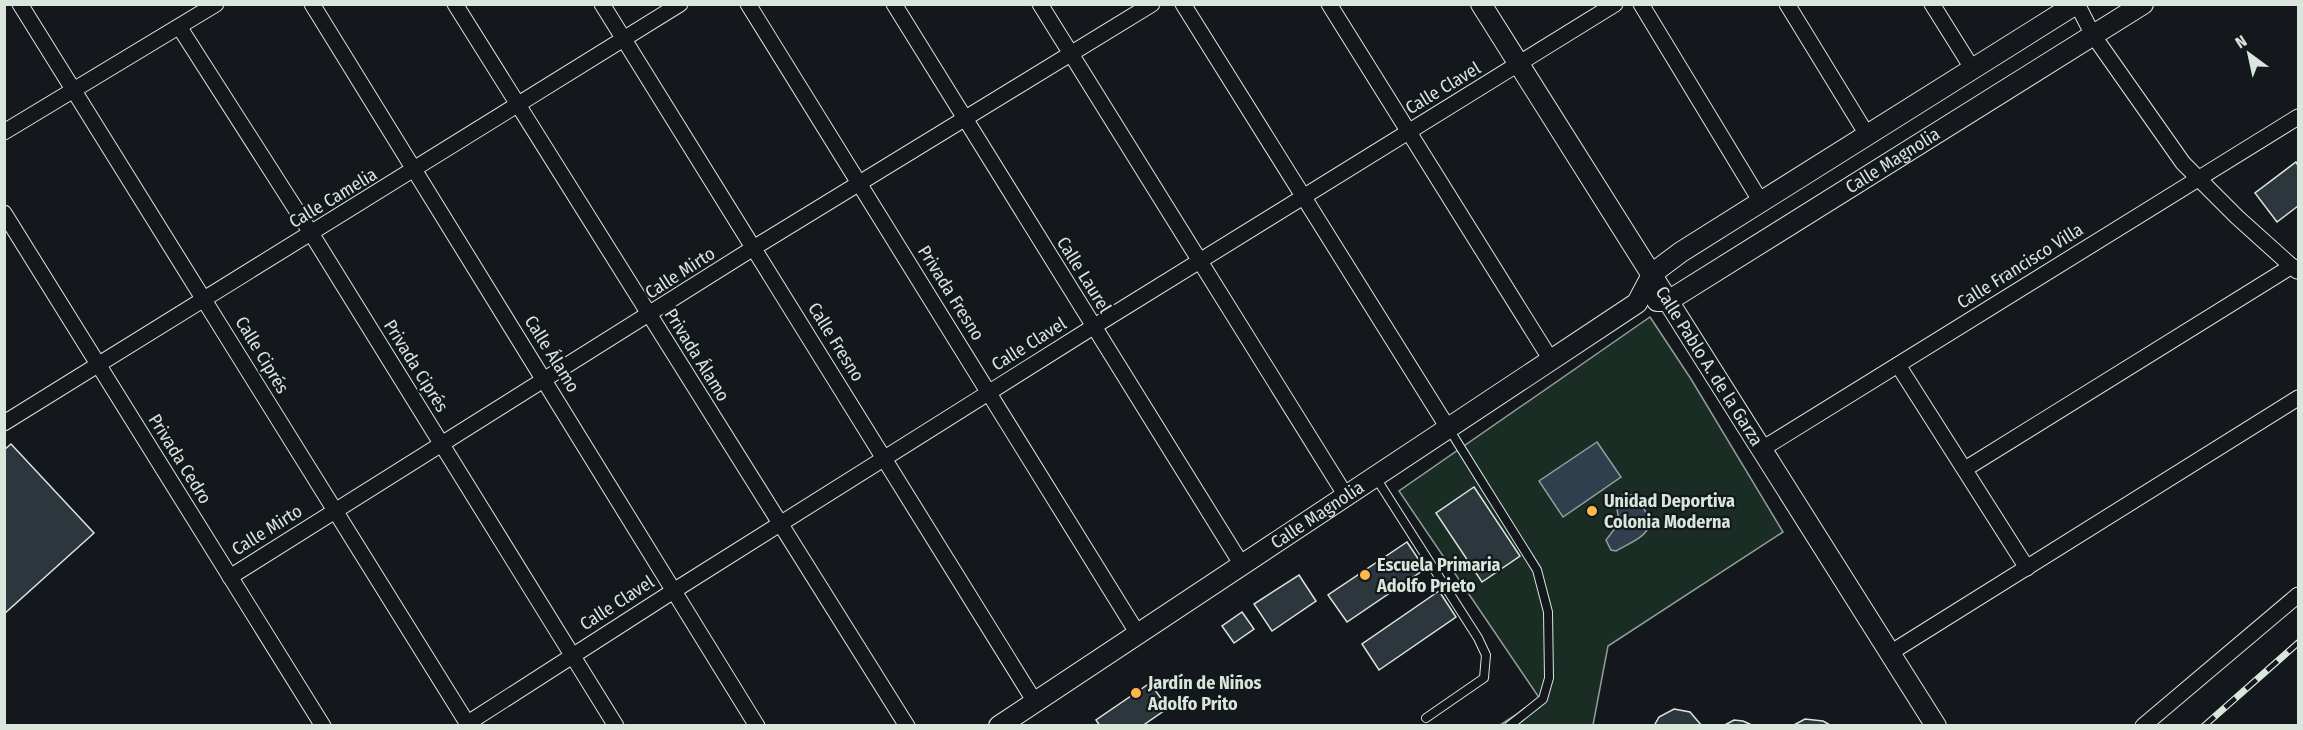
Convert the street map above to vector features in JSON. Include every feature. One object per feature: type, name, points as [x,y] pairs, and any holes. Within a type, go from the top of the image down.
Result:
[{"type":"street","name":"Calle Ciprés","points":[[20,4],[468,724]]},
{"type":"street","points":[[4,132],[180,28],[216,4]]},
{"type":"street","name":"Calle Álamo","points":[[312,4],[757,726]]},
{"type":"street","name":"Privada Álamo","points":[[456,4],[907,726]]},
{"type":"street","name":"Calle Fresno","points":[[602,4],[755,247],[1035,702]]},
{"type":"street","name":"Calle Camelia","points":[[4,423],[415,171],[680,4]]},
{"type":"street","name":"Privada Fresno","points":[[748,4],[1138,634]]},
{"type":"street","name":"Calle Laurel","points":[[894,4],[1242,565]]},
{"type":"street","points":[[1040,4],[1198,262],[1346,496]]},
{"type":"street","name":"Calle Mirto","points":[[230,576],[544,379],[649,316],[755,247],[860,185],[1152,4]]},
{"type":"street","points":[[1183,4],[1302,198],[1449,428]]},
{"type":"street","points":[[1329,4],[1551,360]]},
{"type":"street","name":"Calle Pablo A. de la Garza","points":[[1481,4],[1653,273],[1668,301],[1936,726]]},
{"type":"street","name":"Calle Clavel","points":[[468,724],[572,655],[989,392],[1615,4]]},
{"type":"street","points":[[1641,4],[1761,202]]},
{"type":"street","points":[[1787,4],[1866,133]]},
{"type":"street","points":[[1932,4],[1972,68]]},
{"type":"street","points":[[1965,469],[2295,269],[2197,179],[2170,146],[2093,35],[2076,4]]},
{"type":"street","name":"Calle Magnolia","points":[[999,726],[1637,303],[1653,273],[1681,252],[1866,133],[2076,4]]},
{"type":"street","name":"Calle Magnolia","points":[[1637,303],[1668,301],[2143,4]]},
{"type":"street","name":"Privada Ciprés","points":[[180,28],[311,233],[616,726]]},
{"type":"street","name":"Calle Francisco Villa","points":[[1762,449],[2298,117]]},
{"type":"street","name":"Privada Cedro","points":[[4,213],[323,726]]},
{"type":"street","points":[[1898,365],[2026,568]]},
{"type":"street","points":[[1890,654],[2298,398]]},
{"type":"street","points":[[2143,726],[2298,594]]},
{"type":"lane","points":[[1449,428],[1537,570],[1548,612],[1549,678],[1544,699],[1509,726]]},
{"type":"lane","points":[[1375,477],[1478,638],[1486,655],[1484,678],[1426,718]]},
{"type":"green space","name":"Unidad Deportiva Colonia Moderna","points":[[1650,317],[1691,379],[1783,532],[1608,646],[1593,725],[1500,725],[1540,699],[1399,491]]},
{"type":"water","points":[[1597,442],[1621,477],[1563,517],[1539,481]]},
{"type":"water","points":[[1625,493],[1637,497],[1648,517],[1649,525],[1636,540],[1616,551],[1611,550],[1606,540],[1619,523],[1616,501]]},
{"type":"building","points":[[2296,162],[2298,166],[2298,206],[2277,222],[2255,193]]},
{"type":"building","points":[[11,444],[94,533],[4,614],[4,450]]},
{"type":"building","points":[[1474,487],[1520,556],[1482,582],[1436,513]]},
{"type":"building","points":[[1407,542],[1425,569],[1347,622],[1328,595]]},
{"type":"building","points":[[1299,575],[1316,601],[1272,631],[1254,604]]},
{"type":"building","points":[[1439,591],[1456,617],[1379,670],[1362,644]]},
{"type":"building","points":[[1242,612],[1254,629],[1234,643],[1222,626]]},
{"type":"building","points":[[1150,683],[1168,708],[1142,726],[1100,726],[1096,720]]},
{"type":"building","points":[[1674,709],[1690,712],[1702,726],[1654,726],[1659,717]]},
{"type":"building","points":[[1805,719],[1823,721],[1832,726],[1792,726]]},
{"type":"building","points":[[1734,720],[1743,721],[1754,726],[1723,726]]},
{"type":"railway","points":[[2204,726],[2298,643]]},
{"type":"place","name":"Unidad Deportiva Colonia Moderna","points":[[1592,511]]},
{"type":"place","name":"Escuela Primaria Adolfo Prieto","points":[[1365,575]]},
{"type":"place","name":"Jardín de Niños Adolfo Prito","points":[[1136,693]]}]
